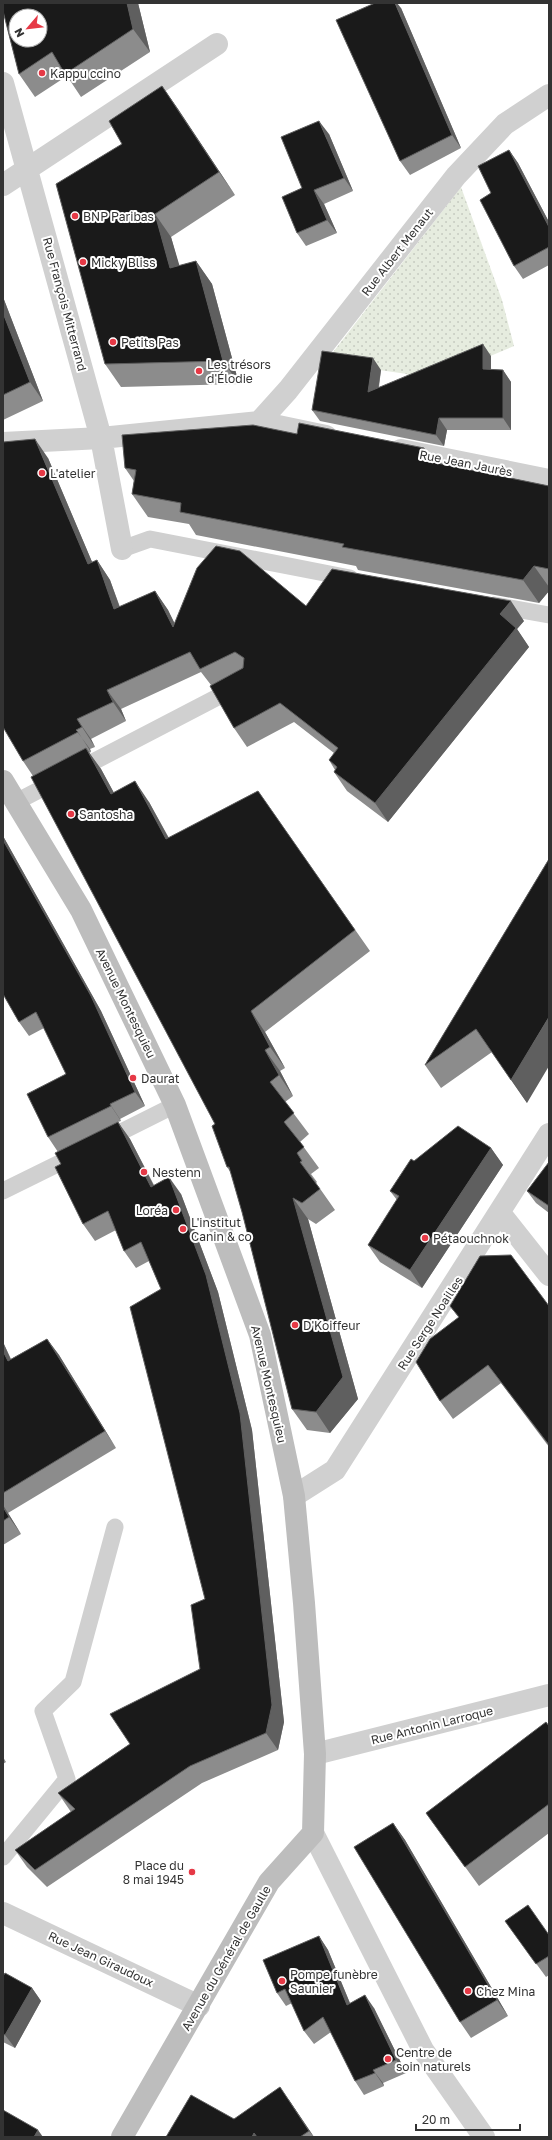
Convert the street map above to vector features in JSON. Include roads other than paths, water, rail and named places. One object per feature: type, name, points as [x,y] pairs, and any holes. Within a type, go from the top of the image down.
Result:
[{"type":"main road","name":"Avenue Montesquieu","points":[[3,781],[81,910],[175,1105],[260,1335],[294,1496],[315,1754]]},
{"type":"main road","points":[[313,1832],[315,1754]]},
{"type":"main road","name":"Avenue du Général de Gaulle","points":[[122,2137],[199,2006],[269,1882],[313,1832]]},
{"type":"street","points":[[3,185],[29,170],[217,44]]},
{"type":"street","name":"Rue François Mitterrand","points":[[3,83],[29,170],[101,438],[122,549]]},
{"type":"street","name":"Rue Albert Menaut","points":[[259,422],[292,384],[456,176],[505,124],[549,95]]},
{"type":"street","points":[[3,443],[101,438],[259,422],[345,440]]},
{"type":"street","name":"Rue Jean Jaurès","points":[[384,447],[549,480]]},
{"type":"street","name":"Rue Serge Noailles","points":[[294,1496],[335,1470],[549,1134]]},
{"type":"street","points":[[500,1213],[549,1275]]},
{"type":"street","name":"Rue Antonin Larroque","points":[[315,1754],[549,1695]]},
{"type":"street","points":[[313,1832],[423,2050],[484,2137]]},
{"type":"street","name":"Rue Jean Giraudoux","points":[[3,1913],[199,2006]]},
{"type":"lane","points":[[122,549],[150,539],[370,582]]},
{"type":"lane","points":[[475,602],[549,615]]},
{"type":"lane","points":[[16,802],[248,681]]},
{"type":"lane","points":[[3,1191],[175,1105]]},
{"type":"lane","points":[[3,1857],[67,1779],[43,1711],[73,1682],[114,1527]]},
{"type":"place","name":"Kappu ccino","points":[[42,73]]},
{"type":"place","name":"BNP Paribas","points":[[75,216]]},
{"type":"place","name":"Micky Bliss","points":[[83,262]]},
{"type":"place","name":"Petits Pas","points":[[113,342]]},
{"type":"place","name":"Les trésors d'Élodie","points":[[199,371]]},
{"type":"place","name":"L'atelier","points":[[42,473]]},
{"type":"place","name":"Santosha","points":[[71,814]]},
{"type":"place","name":"Daurat","points":[[133,1078]]},
{"type":"place","name":"Nestenn","points":[[144,1172]]},
{"type":"place","name":"Loréa","points":[[176,1210]]},
{"type":"place","name":"L'institut Canin & co","points":[[183,1229]]},
{"type":"place","name":"Pétaouchnok","points":[[425,1238]]},
{"type":"place","name":"D'Koiffeur","points":[[295,1325]]},
{"type":"place","name":"Place du 8 mai 1945","points":[[192,1872]]},
{"type":"place","name":"Pompe funèbre Saunier","points":[[282,1981]]},
{"type":"place","name":"Chez Mina","points":[[468,1991]]},
{"type":"place","name":"Centre de soin naturels","points":[[388,2059]]}]
